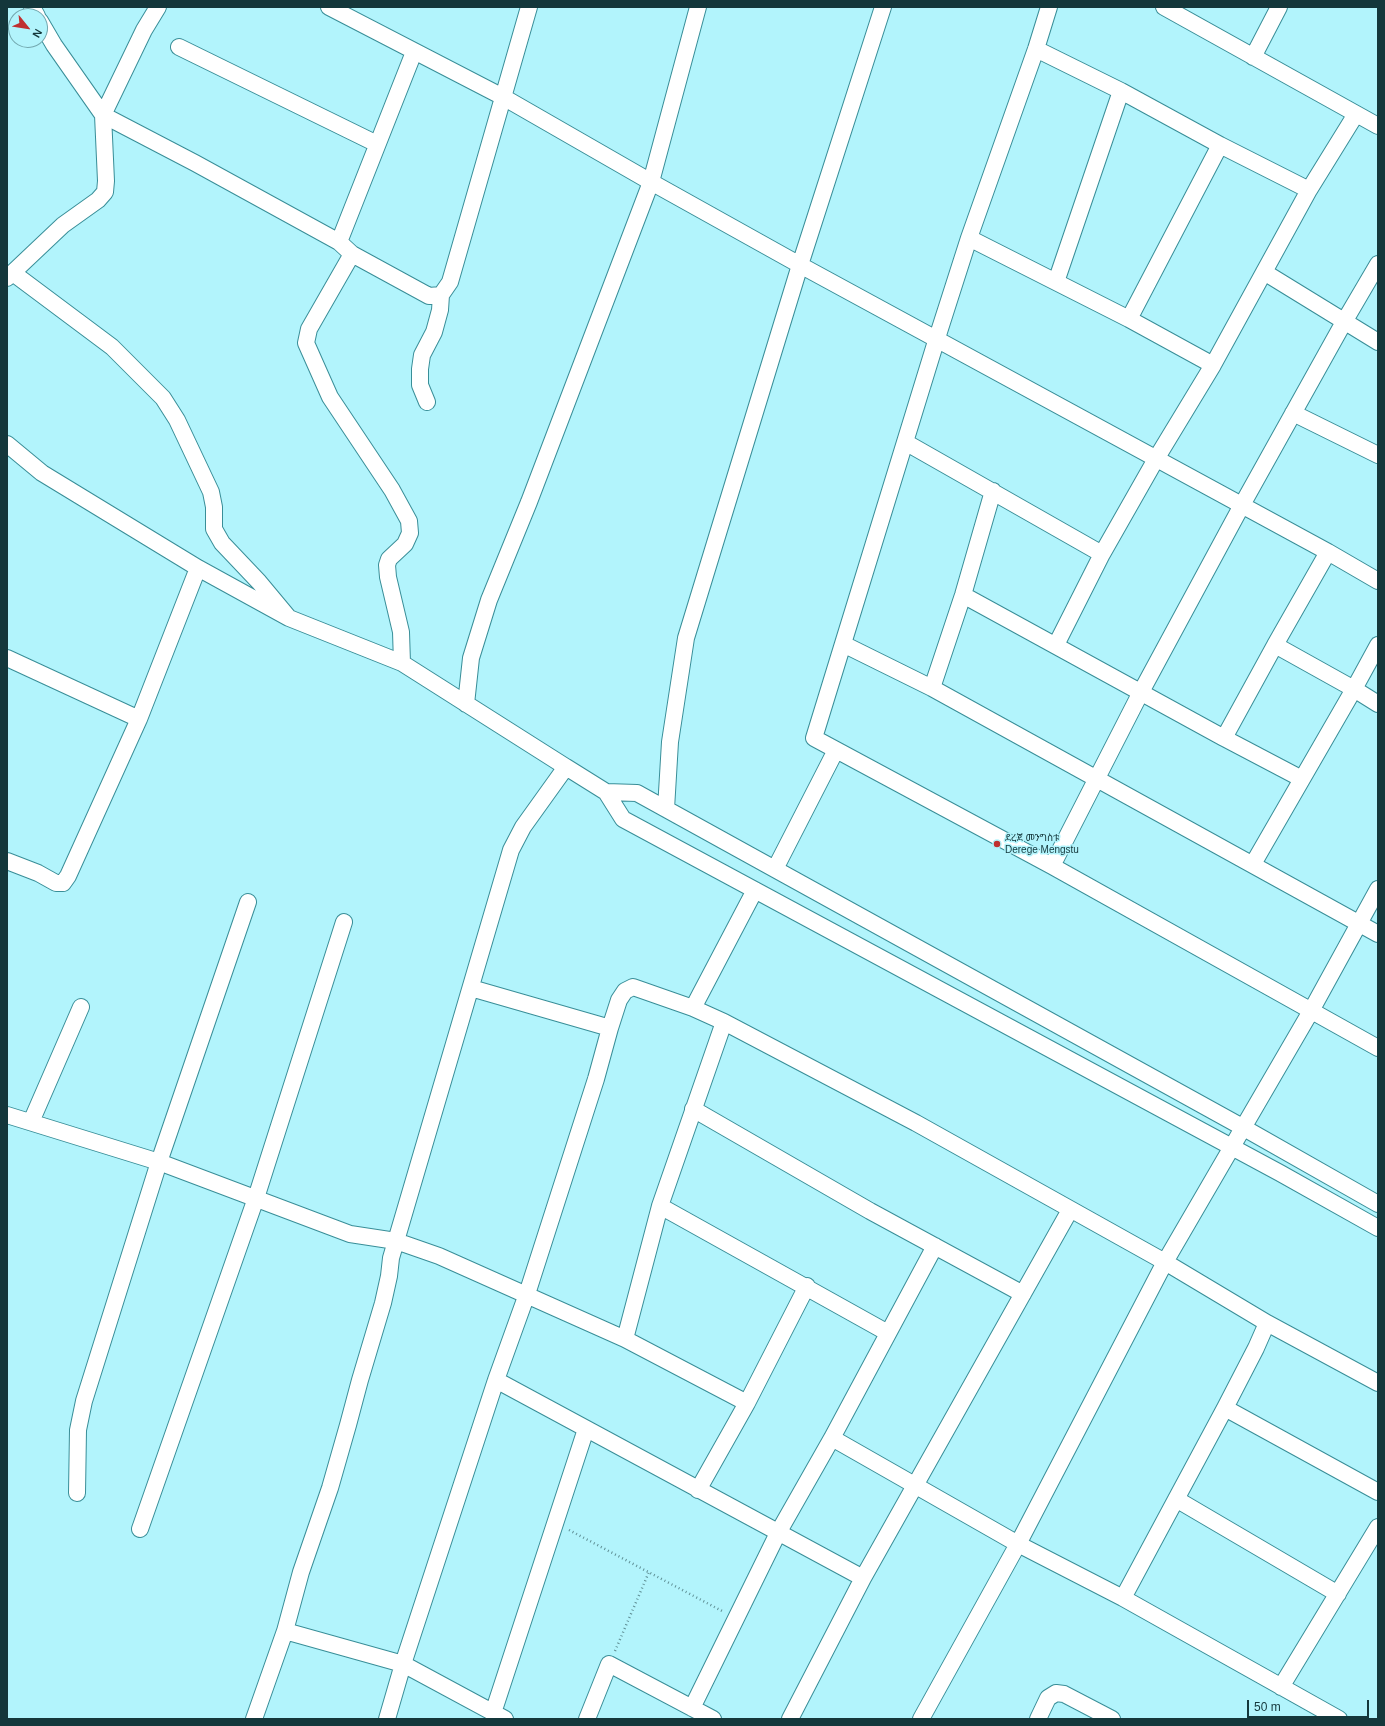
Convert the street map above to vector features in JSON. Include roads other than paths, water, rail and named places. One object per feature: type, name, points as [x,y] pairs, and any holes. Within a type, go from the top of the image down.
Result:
[{"type":"street","points":[[158,7],[144,30],[103,115],[106,181],[105,192],[98,200],[63,225],[10,276],[112,347],[163,398],[177,420],[211,492],[214,507],[214,529],[222,543],[259,582],[289,618]]},
{"type":"street","points":[[329,7],[503,97],[800,265],[937,338],[1328,552],[1378,581]]},
{"type":"street","points":[[427,402],[420,386],[422,355],[436,324],[440,310],[441,295],[450,282],[529,7]]},
{"type":"street","points":[[466,704],[471,658],[489,600],[529,502],[651,182],[698,7]]},
{"type":"street","points":[[666,809],[670,742],[686,638],[800,265],[883,7]]},
{"type":"street","points":[[1048,7],[1036,49],[969,238],[814,738],[1052,866],[1378,1048]]},
{"type":"street","points":[[1164,7],[1378,126]]},
{"type":"street","points":[[1253,57],[1279,7]]},
{"type":"street","points":[[48,35],[103,115],[195,163],[339,242],[352,254],[429,296],[441,295]]},
{"type":"street","points":[[179,46],[377,144]]},
{"type":"street","points":[[1036,49],[1121,91],[1309,190]]},
{"type":"street","points":[[339,242],[414,52]]},
{"type":"street","points":[[1056,282],[1121,91]]},
{"type":"street","points":[[1056,646],[1102,554],[1156,459],[1212,366],[1309,190],[1356,114]]},
{"type":"street","points":[[1129,319],[1220,144]]},
{"type":"street","points":[[969,238],[1129,319],[1212,366]]},
{"type":"street","points":[[352,254],[309,329],[306,343],[330,397],[392,490],[409,521],[410,533],[405,544],[389,559],[387,565],[388,577],[401,632],[402,663]]},
{"type":"street","points":[[1052,866],[1098,779],[1141,692],[1242,505],[1378,264]]},
{"type":"street","points":[[1264,272],[1378,342]]},
{"type":"street","points":[[1293,413],[1378,455]]},
{"type":"street","points":[[905,442],[1102,554]]},
{"type":"street","points":[[7,444],[42,473],[198,568],[289,618],[402,663],[606,792],[623,819],[1378,1228]]},
{"type":"street","points":[[932,688],[963,595],[993,491]]},
{"type":"street","points":[[1224,738],[1328,552]]},
{"type":"street","points":[[7,862],[38,873],[56,883],[63,882],[68,876],[139,719],[198,568]]},
{"type":"street","points":[[963,595],[1302,779]]},
{"type":"street","points":[[843,644],[932,688],[1378,934]]},
{"type":"street","points":[[1253,864],[1354,690],[1378,644]]},
{"type":"street","points":[[1275,646],[1378,704]]},
{"type":"street","points":[[7,658],[139,719]]},
{"type":"street","points":[[775,869],[836,750]]},
{"type":"street","points":[[254,1719],[285,1631],[301,1572],[330,1488],[383,1303],[391,1258],[511,850],[523,827],[566,767]]},
{"type":"street","points":[[606,792],[638,793],[1244,1128],[1378,1204]]},
{"type":"street","points":[[921,1719],[1018,1544],[1165,1262],[1311,1011],[1378,889]]},
{"type":"street","points":[[693,1008],[755,890]]},
{"type":"street","points":[[77,1493],[78,1430],[84,1400],[159,1162],[248,902]]},
{"type":"street","points":[[140,1528],[256,1198],[344,922]]},
{"type":"street","points":[[387,1719],[403,1664],[496,1380],[527,1294],[610,1028],[620,1000],[625,991],[633,987],[693,1008],[724,1022],[916,1123],[1165,1262],[1267,1323],[1378,1383]]},
{"type":"street","points":[[471,988],[610,1028]]},
{"type":"street","points":[[31,1122],[81,1007]]},
{"type":"street","points":[[625,1339],[660,1206],[724,1022]]},
{"type":"street","points":[[693,1109],[870,1211],[1023,1294]]},
{"type":"street","points":[[7,1115],[159,1162],[350,1234],[396,1241],[439,1256],[625,1339],[747,1402]]},
{"type":"street","points":[[660,1206],[807,1286],[888,1333]]},
{"type":"street","points":[[790,1719],[863,1578],[1070,1210]]},
{"type":"street","points":[[692,1708],[778,1533],[832,1438],[935,1246]]},
{"type":"street","points":[[698,1490],[747,1402],[807,1286]]},
{"type":"street","points":[[1123,1598],[1256,1348],[1267,1323]]},
{"type":"street","points":[[496,1380],[863,1578]]},
{"type":"street","points":[[1224,1408],[1378,1492]]},
{"type":"street","points":[[285,1631],[403,1664],[499,1716],[556,1523],[586,1429]]},
{"type":"street","points":[[832,1438],[1018,1544],[1123,1598],[1339,1719]]},
{"type":"street","points":[[1176,1499],[1338,1594]]},
{"type":"street","points":[[1282,1687],[1378,1527]]},
{"type":"street","points":[[587,1719],[610,1664],[713,1719]]},
{"type":"street","points":[[1038,1719],[1048,1698],[1056,1693],[1064,1694],[1112,1719]]},
{"type":"place","name":"ደረጀ መንግስቱ Derege Mengstu","points":[[997,844]]}]
